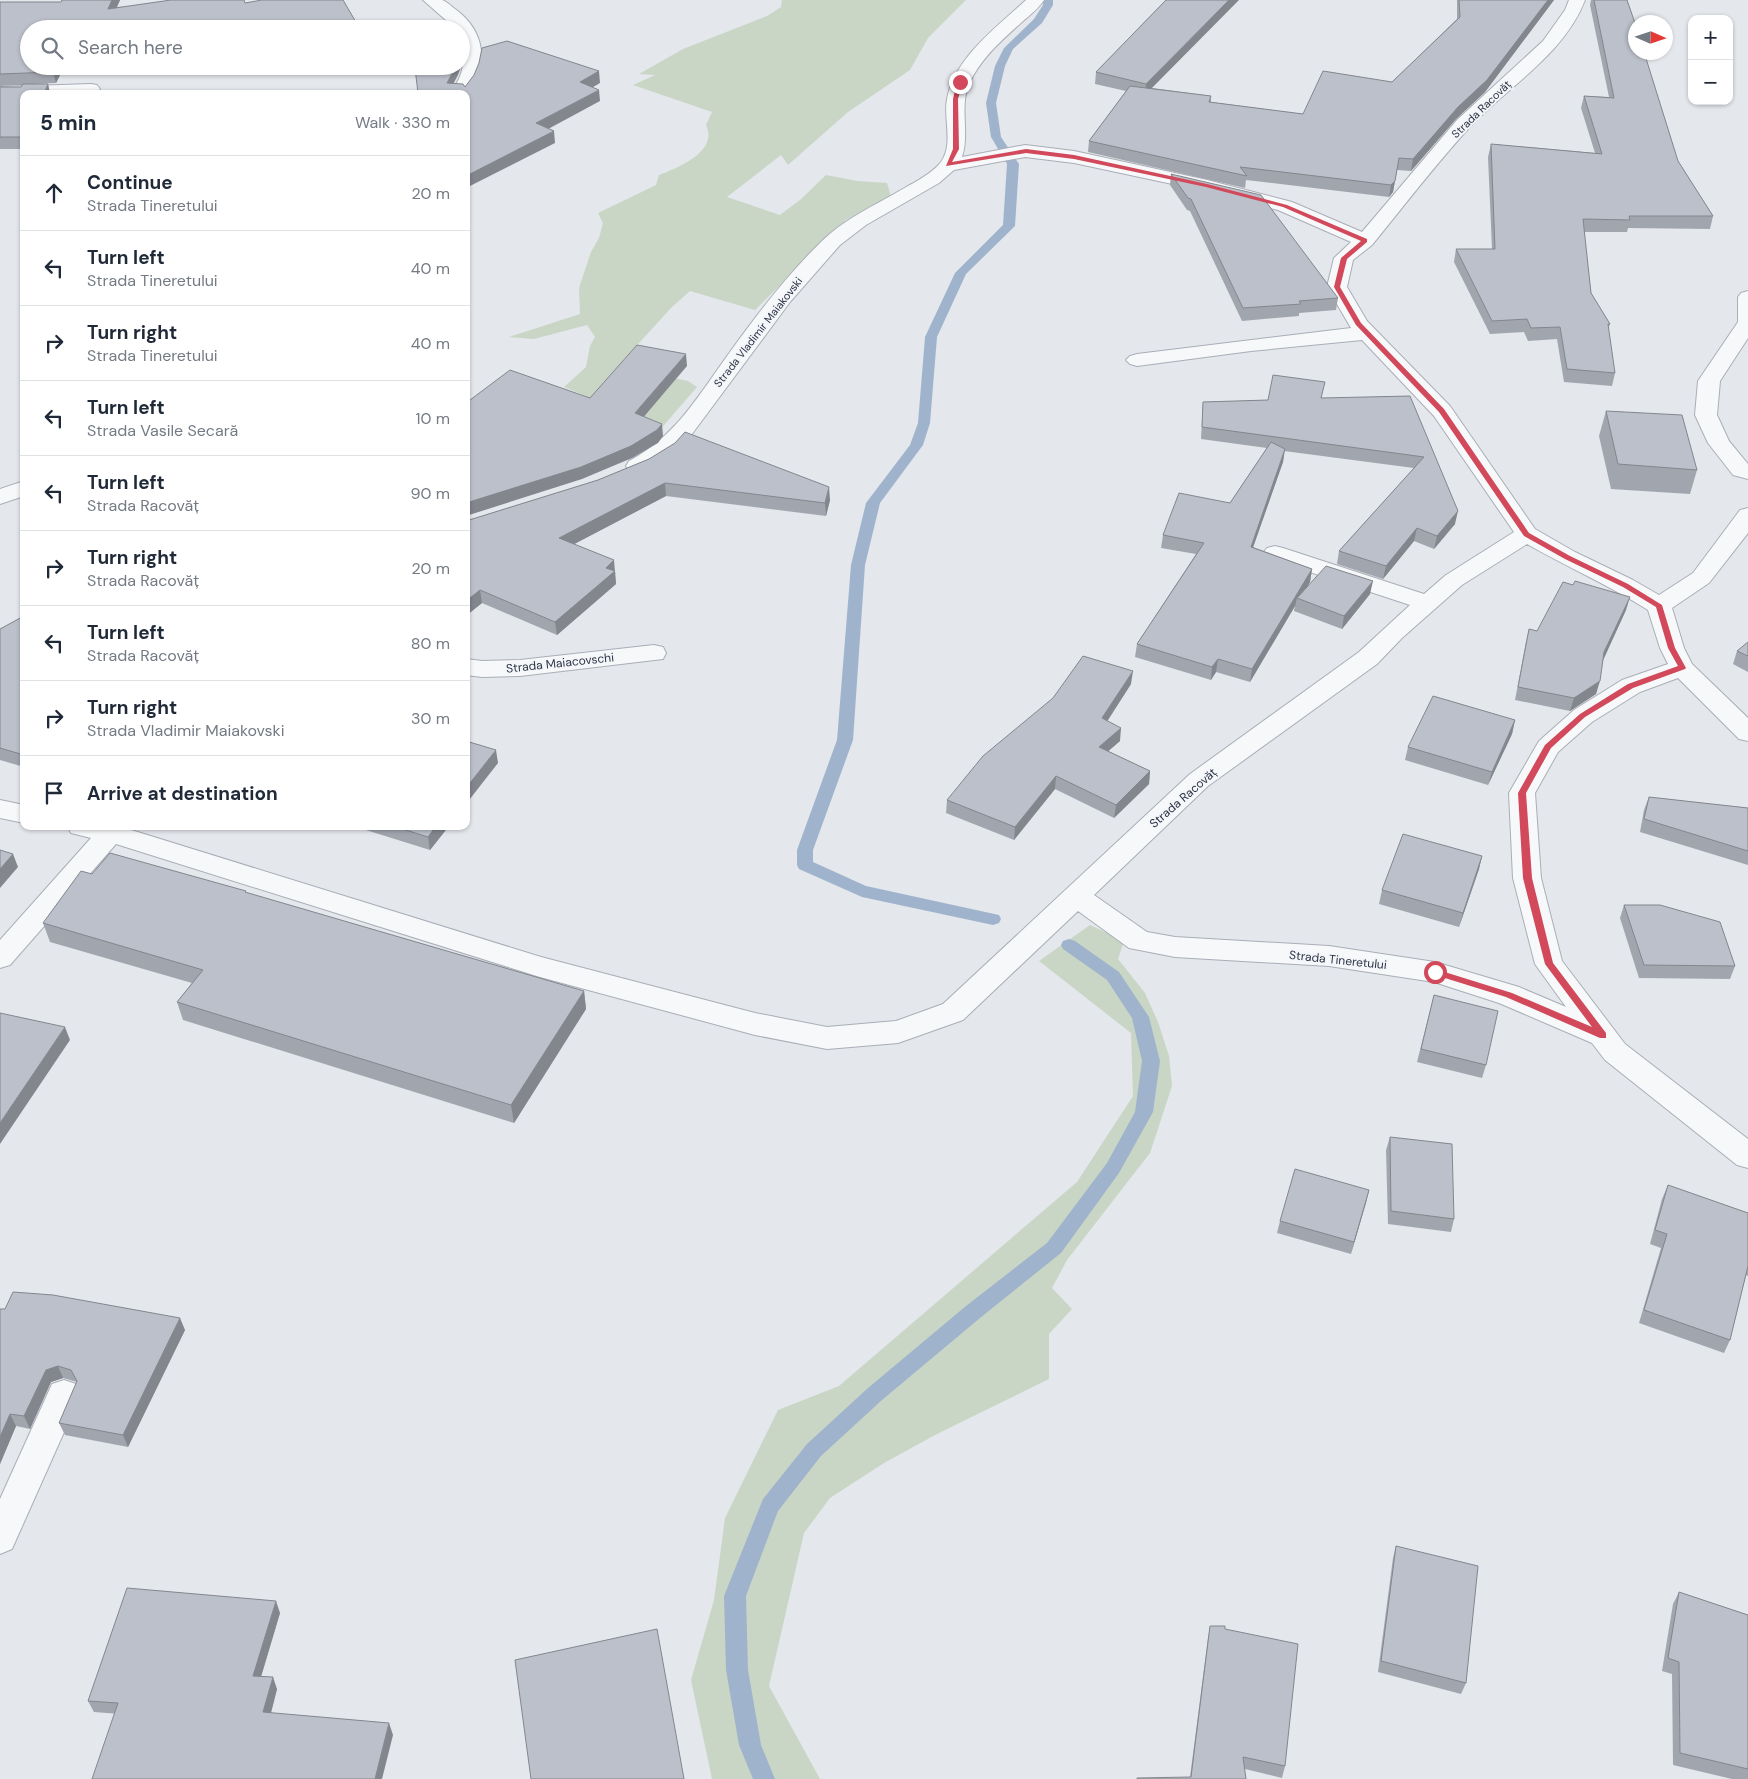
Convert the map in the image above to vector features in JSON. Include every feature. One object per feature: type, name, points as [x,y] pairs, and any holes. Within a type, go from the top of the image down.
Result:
[{"type":"street","points":[[431,0],[456,20]]},
{"type":"street","points":[[948,165],[956,149],[955,99],[960,82],[970,64],[1036,0]]},
{"type":"street","name":"Strada Racovăț","points":[[1577,0],[1573,10],[1549,45],[1463,124],[1365,240],[1344,258],[1337,287],[1358,324],[1442,411],[1527,534],[1567,557],[1625,585],[1659,606]]},
{"type":"street","points":[[470,40],[474,66],[470,75]]},
{"type":"street","points":[[462,90],[470,75]]},
{"type":"street","points":[[61,90],[91,89]]},
{"type":"street","points":[[0,92],[20,91]]},
{"type":"street","points":[[948,165],[999,154],[1026,151],[1084,159],[1207,186],[1285,206],[1365,240]]},
{"type":"street","name":"Strada Vladimir Maiakovski","points":[[616,475],[641,465],[666,449],[689,424],[773,309],[833,242],[857,222],[935,178],[948,165]]},
{"type":"street","points":[[1748,297],[1748,322],[1709,381],[1706,415],[1719,444],[1742,470],[1748,472]]},
{"type":"street","points":[[1137,360],[1251,345],[1367,333]]},
{"type":"street","points":[[0,497],[20,490]]},
{"type":"street","points":[[1748,515],[1741,528],[1701,578],[1659,606],[1672,648],[1682,668],[1748,733]]},
{"type":"street","name":"Strada Racovăț","points":[[114,830],[540,967],[755,1024],[827,1038],[898,1032],[953,1012],[1199,780],[1368,658],[1393,633],[1454,580],[1527,534]]},
{"type":"street","points":[[1275,553],[1428,602]]},
{"type":"street","name":"Strada Maiacovschi","points":[[470,668],[520,668],[654,652]]},
{"type":"street","name":"Strada Tineretului","points":[[1682,668],[1631,686],[1583,716],[1548,747],[1522,793],[1528,878],[1549,964],[1615,1052],[1748,1156]]},
{"type":"street","points":[[0,808],[20,813]]},
{"type":"street","points":[[0,958],[114,830]]},
{"type":"street","name":"Strada Tineretului","points":[[1077,896],[1139,941],[1175,947],[1329,956],[1435,972],[1509,995],[1603,1035]]},
{"type":"street","points":[[0,1538],[64,1394]]},
{"type":"green space","points":[[782,0],[966,0],[928,38],[910,70],[848,112],[788,165],[781,155],[727,197],[780,215],[800,200],[826,175],[857,181],[887,183],[891,196],[846,220],[755,310],[690,291],[672,307],[618,366],[688,381],[697,387],[658,432],[610,406],[564,387],[586,367],[590,346],[595,337],[587,325],[534,339],[509,337],[580,314],[579,288],[603,223],[598,213],[656,185],[659,175],[694,158],[707,143],[706,125],[712,112],[633,85],[655,75],[639,74],[683,49],[767,16],[781,7]]},
{"type":"green space","points":[[1090,925],[1124,941],[1118,959],[1145,993],[1158,1022],[1169,1056],[1172,1086],[1150,1153],[1067,1260],[1052,1288],[1072,1309],[1049,1334],[1049,1379],[935,1435],[884,1463],[830,1498],[804,1533],[769,1686],[820,1779],[712,1779],[691,1680],[714,1600],[725,1518],[778,1410],[839,1386],[1077,1182],[1133,1096],[1131,1033],[1039,961]]},
{"type":"building","points":[[62,0],[112,0],[108,9],[171,0],[244,0],[245,3],[262,0],[343,0],[355,20],[20,20],[20,73],[0,74],[0,2],[61,2]]},
{"type":"building","points":[[1166,0],[1229,0],[1146,84],[1096,72]]},
{"type":"building","points":[[1459,0],[1548,0],[1487,80],[1458,107],[1413,159],[1399,158],[1395,181],[1391,185],[1240,167],[1247,176],[1089,141],[1130,86],[1211,96],[1209,102],[1303,114],[1323,71],[1392,82],[1460,17]]},
{"type":"building","points":[[1594,0],[1627,0],[1632,15],[1628,15],[1628,60],[1646,60],[1678,161],[1713,216],[1629,216],[1630,220],[1583,219],[1591,293],[1610,324],[1608,324],[1615,373],[1567,369],[1560,327],[1531,328],[1527,319],[1492,321],[1456,249],[1495,249],[1491,144],[1602,154],[1584,96],[1614,98]]},
{"type":"building","points":[[507,41],[599,71],[580,82],[599,90],[536,123],[554,131],[470,174],[470,90],[418,90],[416,75],[451,75],[447,83],[463,84],[465,87],[474,75],[482,48]]},
{"type":"building","points":[[23,84],[48,84],[46,90],[20,90],[20,137],[0,137],[0,87],[21,87]]},
{"type":"building","points":[[1171,174],[1261,195],[1338,298],[1299,301],[1301,304],[1243,308],[1191,199],[1188,198]]},
{"type":"building","points":[[637,345],[686,354],[635,413],[662,424],[657,430],[631,446],[581,467],[470,502],[470,400],[510,370],[590,398]]},
{"type":"building","points":[[1273,375],[1325,382],[1321,398],[1410,396],[1458,511],[1437,536],[1417,528],[1386,566],[1339,551],[1424,457],[1202,427],[1203,402],[1268,400]]},
{"type":"building","points":[[1606,411],[1682,415],[1697,470],[1618,464]]},
{"type":"building","points":[[685,432],[829,487],[825,503],[665,483],[559,538],[614,560],[606,568],[615,571],[555,622],[480,590],[470,598],[470,520],[598,480],[649,459],[675,443]]},
{"type":"building","points":[[1271,442],[1285,449],[1251,547],[1312,569],[1252,669],[1218,659],[1212,667],[1137,644],[1204,543],[1163,535],[1179,493],[1230,503]]},
{"type":"building","points":[[1326,566],[1373,581],[1344,616],[1297,598]]},
{"type":"building","points":[[1575,581],[1630,597],[1604,652],[1600,681],[1574,698],[1518,687],[1529,629],[1537,631],[1563,582],[1573,585]]},
{"type":"building","points":[[20,618],[20,754],[0,748],[0,629]]},
{"type":"building","points":[[1748,642],[1748,656],[1737,651]]},
{"type":"building","points":[[1083,656],[1133,671],[1102,718],[1121,728],[1099,747],[1150,771],[1116,805],[1056,776],[1015,827],[947,800],[983,756],[1053,698]]},
{"type":"building","points":[[1433,696],[1515,720],[1492,772],[1408,747]]},
{"type":"building","points":[[470,742],[496,750],[470,783]]},
{"type":"building","points":[[1649,797],[1748,808],[1748,851],[1644,819]]},
{"type":"building","points":[[406,830],[433,830],[428,837]]},
{"type":"building","points":[[1403,834],[1482,856],[1463,913],[1382,890]]},
{"type":"building","points":[[0,850],[13,854],[0,869]]},
{"type":"building","points":[[110,853],[246,891],[584,991],[511,1105],[177,1002],[203,970],[43,923],[81,871],[92,874]]},
{"type":"building","points":[[1624,905],[1660,905],[1720,922],[1735,966],[1644,965]]},
{"type":"building","points":[[1434,995],[1498,1011],[1486,1065],[1421,1049]]},
{"type":"building","points":[[0,1013],[65,1027],[0,1123]]},
{"type":"building","points":[[1390,1137],[1452,1144],[1454,1219],[1391,1211]]},
{"type":"building","points":[[1295,1169],[1369,1190],[1354,1242],[1280,1221]]},
{"type":"building","points":[[1668,1185],[1748,1213],[1748,1266],[1730,1340],[1644,1310],[1667,1234],[1655,1230]]},
{"type":"building","points":[[13,1292],[53,1295],[180,1318],[123,1435],[59,1423],[77,1381],[71,1370],[58,1366],[46,1370],[24,1416],[10,1414],[0,1437],[0,1309],[5,1309]]},
{"type":"building","points":[[1396,1546],[1478,1566],[1466,1683],[1381,1661]]},
{"type":"building","points":[[127,1588],[276,1601],[253,1676],[273,1677],[263,1712],[389,1723],[375,1779],[92,1779],[118,1703],[88,1701]]},
{"type":"building","points":[[1679,1592],[1748,1615],[1748,1769],[1680,1753],[1679,1662],[1668,1658]]},
{"type":"building","points":[[1210,1626],[1225,1626],[1225,1629],[1298,1644],[1285,1766],[1243,1757],[1246,1779],[1137,1779],[1191,1777]]},
{"type":"building","points":[[657,1629],[684,1779],[531,1779],[515,1660]]},
{"type":"waterway","points":[[993,919],[862,891],[805,865],[805,850],[845,740],[858,565],[873,503],[916,445],[924,423],[931,337],[961,273],[1009,226],[1013,164],[996,137],[991,103],[1000,66],[1009,48],[1038,21],[1048,5],[1048,0]]},
{"type":"waterway","points":[[764,1779],[750,1745],[737,1670],[735,1596],[770,1506],[814,1450],[875,1394],[973,1312],[1054,1248],[1113,1168],[1144,1112],[1151,1061],[1140,1017],[1113,976],[1069,945]]},
{"type":"route","points":[[960,82],[955,99],[956,149],[948,165],[999,154],[1026,151],[1074,157],[1207,186],[1285,206],[1365,240],[1344,258],[1337,287],[1358,324],[1442,411],[1527,534],[1567,557],[1625,585],[1659,606],[1672,648],[1682,668],[1631,686],[1583,716],[1548,747],[1522,793],[1528,878],[1549,964],[1603,1035],[1509,995],[1435,972]]}]
